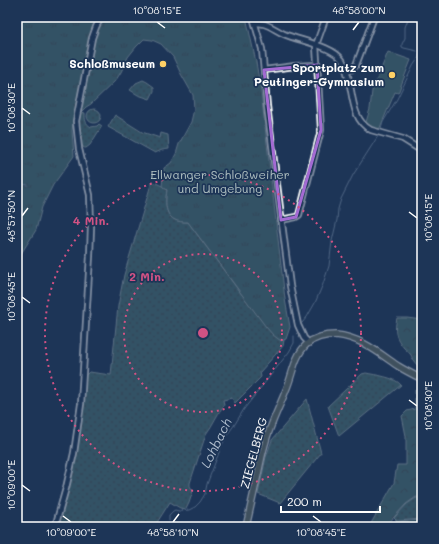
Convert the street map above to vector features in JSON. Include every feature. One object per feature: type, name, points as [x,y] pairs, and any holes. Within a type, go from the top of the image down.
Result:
[{"type":"main road","points":[[309,343],[321,337],[330,335],[349,338],[373,349],[400,367],[422,379]]},
{"type":"main road","name":"ZIEGELBERG","points":[[246,527],[270,427],[287,390],[295,363],[299,355],[309,343]]},
{"type":"street","points":[[55,527],[74,453],[81,404],[90,264],[90,195],[79,150],[77,116],[92,38],[101,17]]},
{"type":"street","points":[[253,17],[262,49],[267,106],[290,286],[300,331],[309,343]]},
{"type":"street","points":[[281,220],[299,215],[321,130],[316,44],[326,17]]},
{"type":"street","points":[[347,72],[356,65],[374,17]]},
{"type":"street","points":[[255,23],[265,24],[283,34],[316,44],[339,56],[347,72],[355,110],[366,128],[403,139],[422,151]]},
{"type":"street","points":[[264,70],[317,65]]},
{"type":"highlighted area","points":[[317,65],[321,130],[296,217],[281,220],[264,70]]},
{"type":"green space","name":"Ellwanger Schloßweiher und Umgebung","points":[[17,17],[92,17],[92,20],[95,17],[246,17],[261,92],[285,299],[290,327],[286,339],[281,341],[266,327],[188,222],[175,220],[168,213],[166,203],[167,190],[162,186],[164,168],[171,163],[191,122],[194,109],[193,95],[173,57],[161,44],[152,40],[144,39],[128,57],[116,80],[81,112],[74,113],[72,131],[74,156],[53,185],[42,207],[36,230],[17,260]]},
{"type":"green space","name":"Sportplatz zum Peutinger-Gymnasium","points":[[388,52],[411,60],[398,93],[395,92],[379,130],[371,128],[366,122],[370,109],[372,91]]},
{"type":"green space","points":[[143,80],[154,87],[154,91],[150,99],[138,95],[130,90],[136,83]]},
{"type":"green space","points":[[91,109],[97,109],[101,113],[101,119],[97,123],[91,123],[87,119],[87,113]]},
{"type":"green space","points":[[80,112],[85,113],[86,121],[91,127],[99,124],[102,126],[90,145],[86,148],[83,147],[81,140],[79,125]]},
{"type":"green space","points":[[115,115],[142,132],[160,138],[161,133],[168,135],[169,149],[155,153],[108,127]]},
{"type":"green space","points":[[152,181],[167,190],[166,203],[168,213],[171,217],[181,222],[188,222],[239,291],[281,341],[284,340],[283,346],[260,372],[261,377],[235,403],[232,398],[223,400],[224,405],[206,434],[190,483],[193,491],[186,509],[180,508],[170,502],[155,527],[58,527],[69,485],[85,376],[89,372],[111,375],[118,306],[124,275]]},
{"type":"green space","points":[[397,318],[422,320],[422,370],[397,337]]},
{"type":"green space","points":[[366,373],[390,378],[401,385],[339,436],[328,406],[362,374]]},
{"type":"green space","points":[[415,390],[422,395],[422,498],[416,497],[406,504],[385,527],[369,527],[394,483],[397,465],[406,465],[406,436],[402,416],[407,411],[415,409]]},
{"type":"green space","points":[[307,399],[321,453],[280,503],[258,494],[266,457],[272,440]]},
{"type":"green space","points":[[416,498],[422,498],[422,519],[397,521],[394,518],[407,504]]},
{"type":"green space","points":[[422,520],[422,527],[391,527],[396,522]]},
{"type":"waterway","name":"Lohbach","points":[[409,17],[405,27],[405,38],[402,47],[417,51]]},
{"type":"waterway","name":"Lohbach","points":[[381,129],[383,122],[397,99],[419,55]]},
{"type":"waterway","name":"Lohbach","points":[[302,323],[315,303],[329,266],[332,241],[341,199],[353,175],[378,136]]},
{"type":"waterway","points":[[17,183],[28,185]]},
{"type":"waterway","name":"Lohbach","points":[[169,521],[169,515],[173,511],[189,510],[200,502],[205,494],[207,484],[227,435],[244,409],[289,352],[294,343],[294,336]]},
{"type":"place","name":"Schloßmuseum","points":[[163,64]]},
{"type":"place","name":"Sportplatz zum Peutinger-Gymnasium","points":[[392,75]]}]
